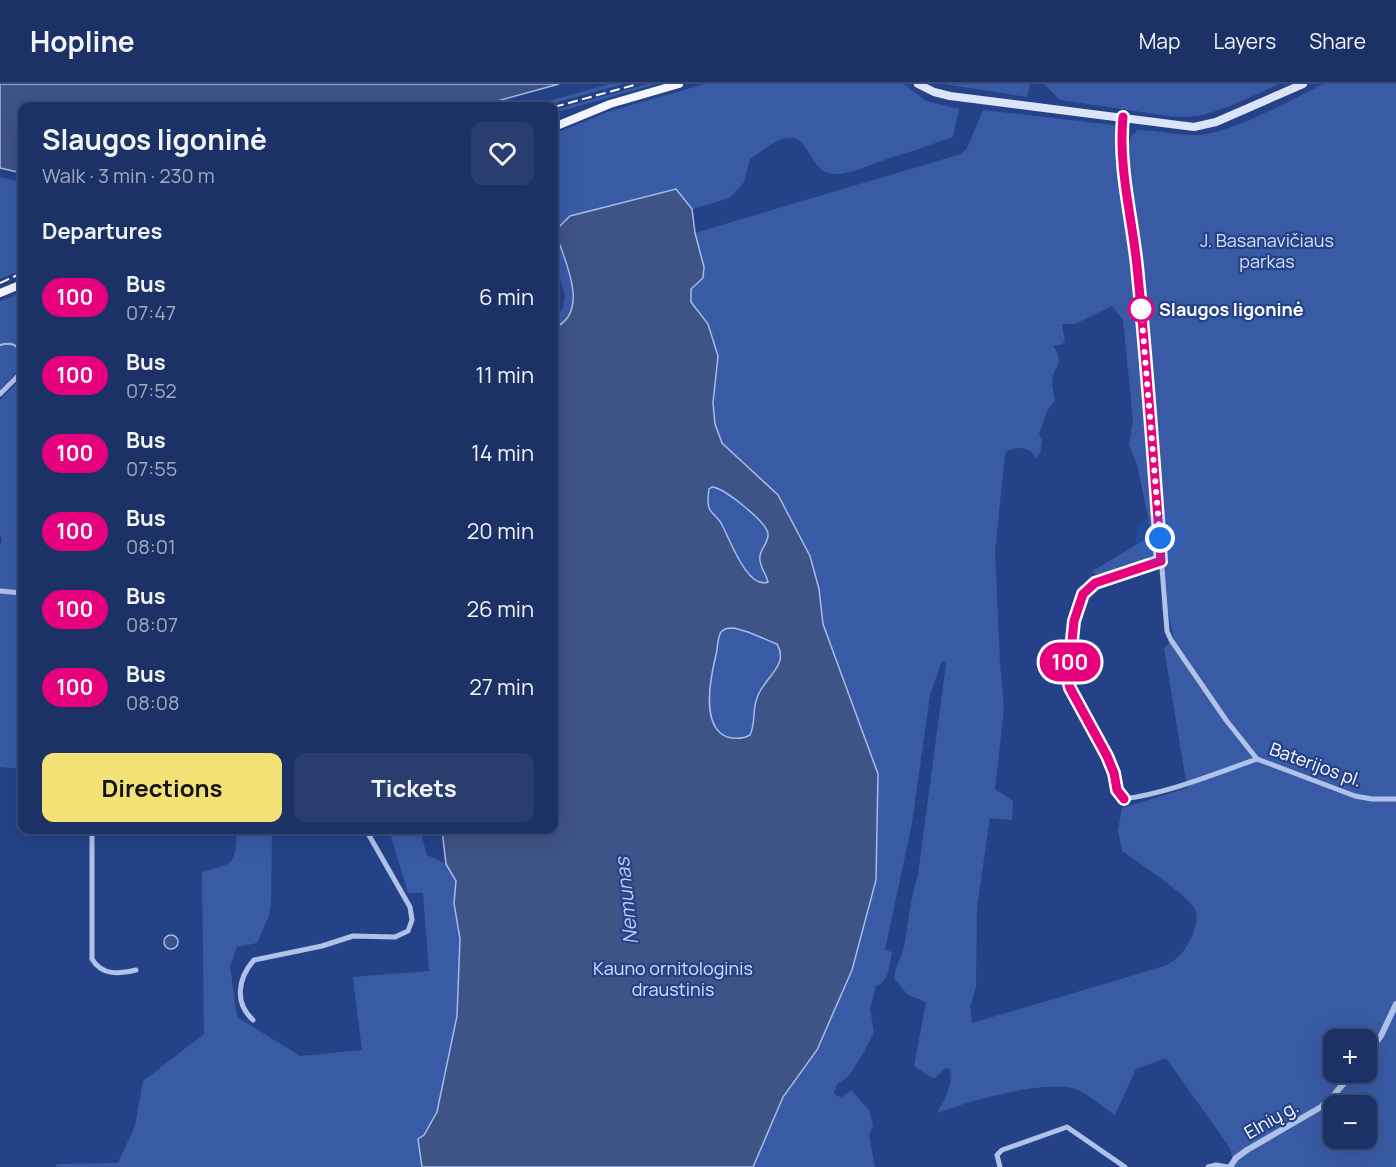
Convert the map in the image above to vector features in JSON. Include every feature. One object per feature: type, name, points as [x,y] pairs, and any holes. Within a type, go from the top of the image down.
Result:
[{"type":"main road","points":[[558,124],[609,104],[679,84]]},
{"type":"main road","points":[[918,84],[934,92],[950,96],[1181,126],[1205,125],[1303,84]]},
{"type":"main road","points":[[0,293],[18,286]]},
{"type":"street","points":[[1123,117],[1122,154],[1141,304],[1166,621],[1171,640],[1226,720],[1257,759]]},
{"type":"street","points":[[0,394],[18,376]]},
{"type":"street","name":"Baterijos pl.","points":[[1161,561],[1095,583],[1083,594],[1074,621],[1068,680],[1070,688],[1107,756],[1114,773],[1117,790],[1124,799],[1140,797],[1257,759],[1355,796],[1396,799]]},
{"type":"street","points":[[0,591],[18,593]]},
{"type":"street","points":[[92,834],[92,959],[96,967],[104,972],[124,973],[136,970]]},
{"type":"street","points":[[253,1020],[246,1013],[240,989],[241,979],[254,960],[322,946],[353,936],[395,937],[408,931],[412,920],[410,907],[368,834]]},
{"type":"street","points":[[1377,1040],[1396,1004]]},
{"type":"street","name":"Elnių g.","points":[[1208,1167],[1216,1165],[1229,1167],[1247,1150],[1321,1107],[1344,1083]]},
{"type":"street","points":[[1000,1167],[997,1155],[1002,1149],[1067,1127],[1125,1167]]},
{"type":"green space","points":[[610,84],[623,84],[558,102],[545,102]]},
{"type":"green space","points":[[648,84],[656,84],[558,112],[558,109]]},
{"type":"green space","points":[[705,84],[904,84],[926,101],[959,109],[953,137],[851,172],[834,174],[825,172],[803,144],[788,137],[777,141],[750,159],[744,182],[730,198],[692,209],[676,189],[571,280],[572,308],[566,320],[558,326],[558,315],[563,308],[565,295],[558,271],[558,132],[607,112]]},
{"type":"green space","points":[[944,84],[1030,84],[1027,97]]},
{"type":"green space","points":[[1044,84],[1279,84],[1228,107],[1203,115],[1186,117],[1060,100]]},
{"type":"green space","name":"J. Basanavičiaus parkas","points":[[1323,84],[1396,84],[1396,1167],[1234,1167],[1230,1148],[1166,1058],[1136,1069],[1115,1115],[1082,1092],[1072,1088],[1058,1087],[1004,1093],[937,1113],[949,1086],[950,1069],[945,1068],[935,1078],[914,1066],[926,1002],[908,995],[894,978],[904,946],[911,901],[918,875],[946,664],[944,661],[941,663],[930,695],[912,823],[885,950],[892,952],[889,968],[884,981],[876,986],[870,1009],[874,1032],[848,1077],[837,1084],[834,1092],[836,1096],[842,1097],[851,1090],[869,1110],[873,1126],[869,1135],[875,1167],[56,1167],[57,1164],[118,1163],[135,1126],[143,1081],[204,1034],[202,872],[221,867],[231,861],[234,856],[237,834],[272,834],[269,916],[257,943],[237,947],[230,966],[237,1017],[300,1056],[362,1050],[353,977],[429,971],[423,893],[408,893],[390,834],[421,834],[427,855],[446,864],[456,881],[454,903],[460,939],[457,1016],[452,1040],[552,834],[558,834],[558,814],[697,242],[695,233],[961,154],[967,148],[983,110],[1114,125],[1131,271],[1135,278],[1159,559],[1100,576],[1091,572],[1149,537],[1151,530],[1137,465],[1129,445],[1133,420],[1123,320],[1112,306],[1075,324],[1062,324],[1065,342],[1053,345],[1059,357],[1052,381],[1055,401],[1048,409],[1039,434],[1042,441],[1040,454],[1035,458],[1032,452],[1022,448],[1011,449],[1005,453],[995,552],[1004,708],[995,789],[1013,801],[1012,820],[990,818],[977,907],[976,987],[970,1007],[972,1023],[1165,966],[1178,956],[1187,946],[1193,933],[1196,920],[1195,909],[1173,887],[1122,851],[1118,831],[1122,808],[1187,788],[1164,648],[1174,639],[1168,612],[1129,143],[1131,136],[1138,130],[1198,135],[1212,133],[1244,122]]},
{"type":"green space","points":[[0,177],[18,181],[18,272],[0,279]]},
{"type":"green space","points":[[18,294],[18,371],[0,389],[0,301]]},
{"type":"green space","points":[[18,381],[18,769],[0,767],[0,544],[2,542],[0,534],[0,400]]},
{"type":"water","points":[[0,84],[559,84],[494,102],[18,102],[18,172],[0,168]]},
{"type":"water","name":"Kauno ornitologinis draustinis","points":[[676,189],[692,209],[695,233],[704,267],[703,278],[691,289],[691,302],[708,324],[718,356],[713,403],[715,424],[722,443],[778,495],[810,556],[819,589],[823,624],[878,774],[876,880],[852,970],[817,1050],[783,1097],[753,1167],[422,1167],[418,1139],[424,1135],[437,1112],[457,1016],[460,939],[454,903],[456,881],[446,864],[442,834],[558,834],[558,325],[565,321],[571,311],[573,299],[569,273],[558,240],[558,228],[570,216]],"holes":[[[712,487],[744,506],[766,529],[768,537],[760,559],[768,582],[760,582],[746,571],[721,523],[711,512],[708,501],[709,489]],[[734,628],[777,644],[780,659],[757,698],[750,735],[739,738],[727,737],[713,722],[710,711],[710,687],[720,634],[725,629]]]},
{"type":"water","points":[[171,935],[176,937],[178,942],[176,947],[171,949],[166,947],[164,942],[166,937]]},
{"type":"waterway","points":[[0,345],[12,344],[18,348]]},
{"type":"railway","points":[[558,106],[638,84]]},
{"type":"railway","points":[[0,283],[18,275]]},
{"type":"bus line","name":"100","points":[[1123,117],[1123,164],[1141,304],[1161,561],[1095,583],[1083,594],[1074,621],[1068,680],[1070,688],[1107,756],[1114,773],[1117,790],[1124,799]]},
{"type":"place","name":"Slaugos ligoninė","points":[[1141,309]]},
{"type":"route","points":[[1141,309],[1160,538]]},
{"type":"water label","name":"Nemunas","points":[[626,901]]}]
